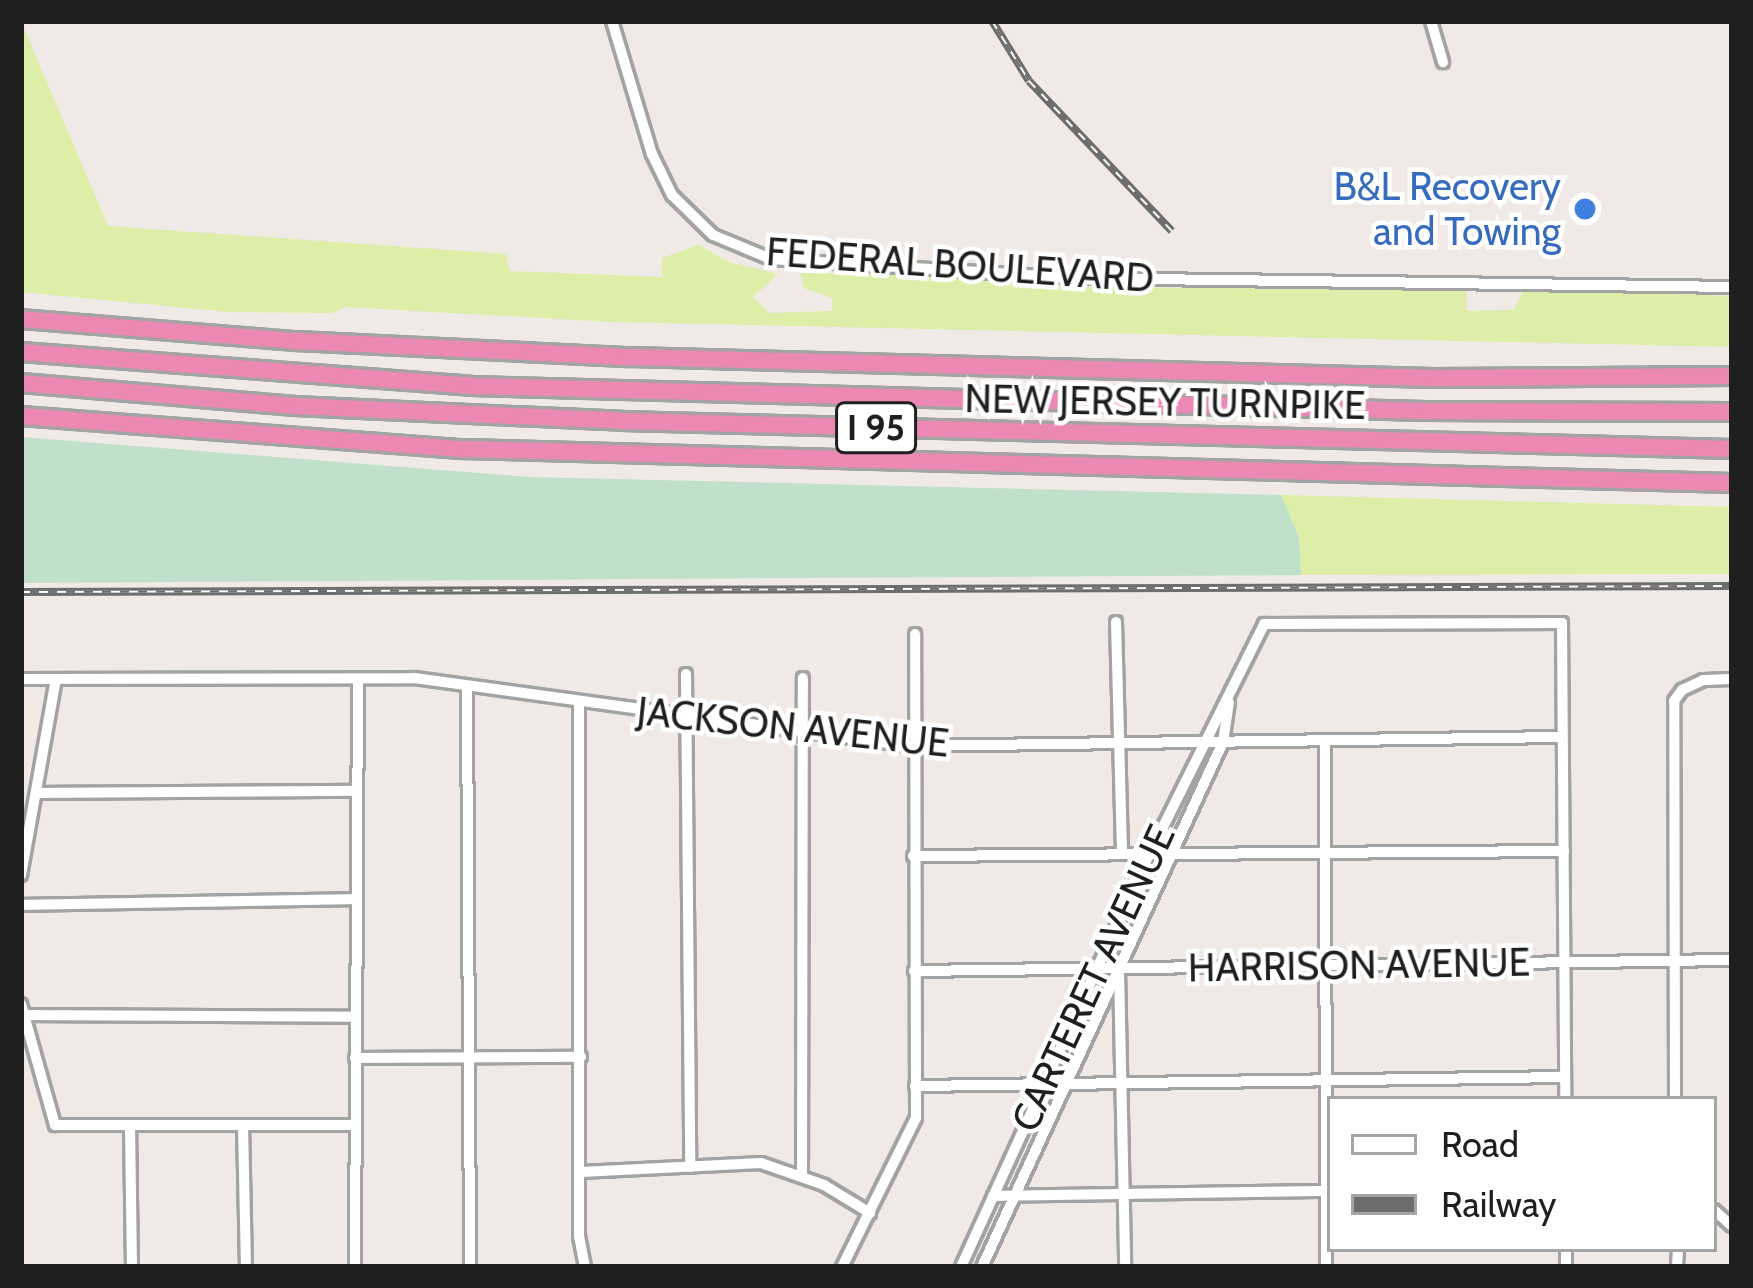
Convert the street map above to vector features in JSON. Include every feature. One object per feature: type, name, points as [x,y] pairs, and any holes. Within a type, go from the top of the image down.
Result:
[{"type":"highway","name":"NEW JERSEY TURNPIKE","points":[[21,319],[297,341],[630,357],[1433,378],[1732,376]]},
{"type":"highway","name":"NEW JERSEY TURNPIKE","points":[[21,352],[472,386],[1339,409],[1732,412]]},
{"type":"highway","name":"NEW JERSEY TURNPIKE","points":[[21,382],[295,406],[622,421],[1732,449]]},
{"type":"highway","name":"NEW JERSEY TURNPIKE","points":[[21,416],[555,452],[1732,483]]},
{"type":"street","name":"FEDERAL BOULEVARD","points":[[613,21],[666,186],[701,226],[759,256],[1074,278],[1453,279],[1732,286]]},
{"type":"street","points":[[1431,21],[1443,62]]},
{"type":"street","points":[[1116,622],[1122,854]]},
{"type":"street","name":"CARTERET AVENUE","points":[[961,1267],[1150,853],[1264,625],[1562,623],[1562,737]]},
{"type":"street","points":[[842,1267],[910,1138],[915,1085],[915,634]]},
{"type":"street","points":[[686,674],[690,1167]]},
{"type":"street","name":"JACKSON AVENUE","points":[[24,679],[414,678],[912,746],[1562,737]]},
{"type":"street","points":[[802,1177],[803,678]]},
{"type":"street","points":[[21,875],[56,679]]},
{"type":"street","points":[[356,1267],[358,679]]},
{"type":"street","points":[[1675,1096],[1676,699],[1703,680],[1732,679]]},
{"type":"street","points":[[467,687],[470,1267]]},
{"type":"street","name":"CARTERET AVENUE","points":[[982,1267],[1223,742],[1230,693]]},
{"type":"street","points":[[579,704],[578,1236],[586,1267]]},
{"type":"street","points":[[1562,737],[1565,1096]]},
{"type":"street","points":[[1324,741],[1327,1134]]},
{"type":"street","points":[[37,793],[357,790]]},
{"type":"street","points":[[913,856],[1564,850]]},
{"type":"street","points":[[21,905],[356,899]]},
{"type":"street","name":"HARRISON AVENUE","points":[[914,971],[1732,960]]},
{"type":"street","points":[[1119,970],[1125,1083],[1125,1267]]},
{"type":"street","points":[[355,1125],[55,1126],[22,1009],[356,1017]]},
{"type":"street","points":[[356,1058],[580,1057]]},
{"type":"street","points":[[915,1085],[1565,1077]]},
{"type":"street","points":[[130,1125],[132,1267]]},
{"type":"street","points":[[243,1125],[246,1267]]},
{"type":"street","points":[[581,1172],[761,1163],[802,1177],[870,1213]]},
{"type":"street","points":[[993,1196],[1327,1191]]},
{"type":"street","points":[[1326,1267],[1327,1229]]},
{"type":"green space","points":[[21,21],[108,226],[506,254],[510,271],[662,277],[662,258],[699,245],[729,262],[778,274],[753,297],[769,313],[832,311],[832,298],[804,288],[800,273],[910,274],[1064,287],[1466,290],[1467,311],[1514,310],[1524,289],[1732,296],[1732,347],[613,322],[346,307],[331,313],[229,312],[21,292]]},
{"type":"green space","points":[[21,437],[530,477],[1281,495],[1299,537],[1301,575],[21,583]]},
{"type":"green space","points":[[1281,495],[1732,507],[1732,574],[1301,575],[1299,537]]},
{"type":"railway","points":[[992,21],[1029,81],[1172,231]]},
{"type":"railway","points":[[21,592],[1732,586]]},
{"type":"place","name":"B&L Recovery and Towing","points":[[1585,209]]}]
